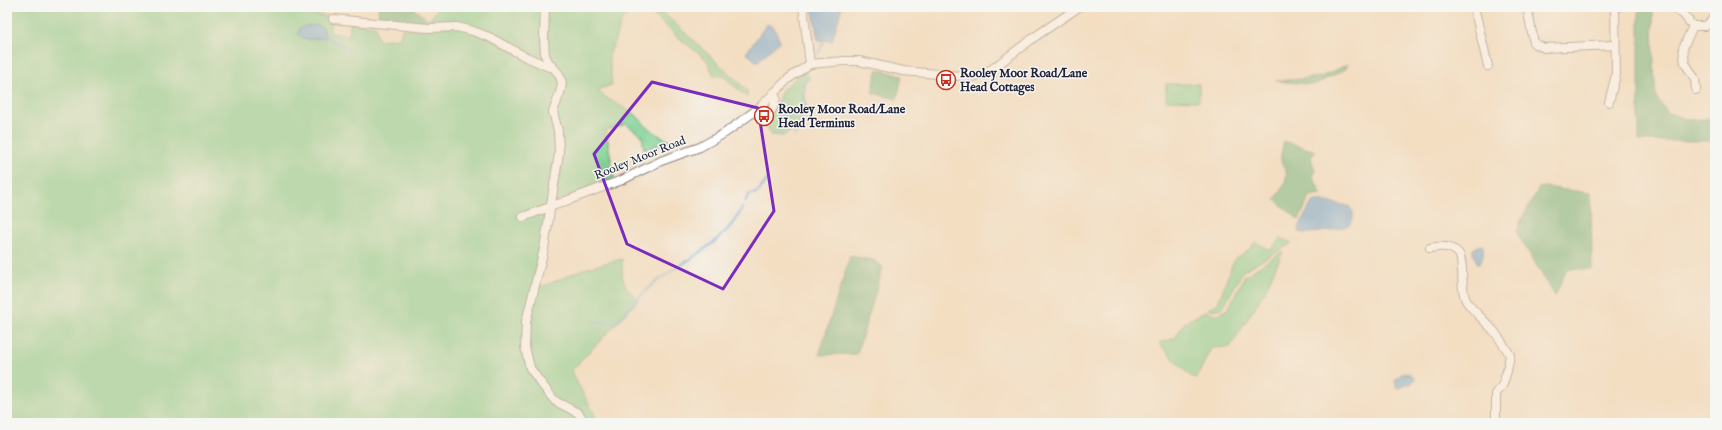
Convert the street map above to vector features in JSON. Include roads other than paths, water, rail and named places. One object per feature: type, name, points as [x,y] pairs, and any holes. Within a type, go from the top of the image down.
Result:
[{"type":"street","points":[[545,7],[545,55],[559,74],[562,83],[553,112],[558,131],[559,153],[549,207],[544,249],[526,322],[525,347],[530,368],[555,401],[578,413],[586,423]]},
{"type":"street","points":[[803,7],[810,64]]},
{"type":"street","name":"Rooley Moor Road","points":[[523,217],[622,180],[661,161],[700,147],[725,133],[759,108],[788,79],[810,64],[844,61],[859,62],[903,71],[973,78],[992,68],[1079,7]]},
{"type":"street","points":[[1474,7],[1488,66]]},
{"type":"street","points":[[1527,7],[1534,43],[1544,48],[1615,45]]},
{"type":"street","points":[[1609,102],[1616,75],[1615,7]]},
{"type":"street","points":[[1671,7],[1683,14],[1693,26]]},
{"type":"street","points":[[1693,26],[1706,26],[1715,17]]},
{"type":"street","points":[[333,19],[428,28],[457,27],[489,37],[522,55],[549,67],[552,66]]},
{"type":"street","points":[[1687,93],[1697,91],[1695,79],[1685,63],[1683,48],[1693,26]]},
{"type":"street","points":[[759,108],[765,114],[772,110],[776,98],[773,93]]},
{"type":"street","points":[[1430,248],[1439,246],[1447,247],[1456,251],[1460,255],[1462,280],[1467,302],[1493,330],[1510,355],[1503,384],[1496,394],[1496,423]]},
{"type":"water","points":[[812,7],[842,7],[832,41],[818,40]]},
{"type":"water","points":[[767,24],[774,27],[780,41],[757,62],[746,53]]},
{"type":"water","points":[[317,25],[323,28],[326,39],[306,39],[298,34],[300,28]]},
{"type":"water","points":[[1315,201],[1349,206],[1353,212],[1352,222],[1346,226],[1333,230],[1309,233],[1299,232],[1298,229],[1311,204]]},
{"type":"water","points":[[1480,245],[1483,246],[1483,254],[1478,265],[1473,249]]},
{"type":"water","points":[[1403,373],[1411,374],[1415,378],[1412,383],[1399,388],[1396,387],[1395,380]]},
{"type":"waterway","points":[[326,38],[341,44],[349,51]]},
{"type":"waterway","points":[[818,54],[824,41]]},
{"type":"waterway","points":[[794,135],[801,130],[807,116],[805,91],[807,75]]},
{"type":"waterway","points":[[745,202],[749,195],[758,192],[767,180]]},
{"type":"waterway","points":[[594,322],[610,322],[615,324],[650,286],[716,241],[735,220],[742,208]]},
{"type":"place","name":"Rooley Moor Road/Lane Head Cottages","points":[[946,80]]},
{"type":"place","name":"Rooley Moor Road/Lane Head Terminus","points":[[764,116]]}]
